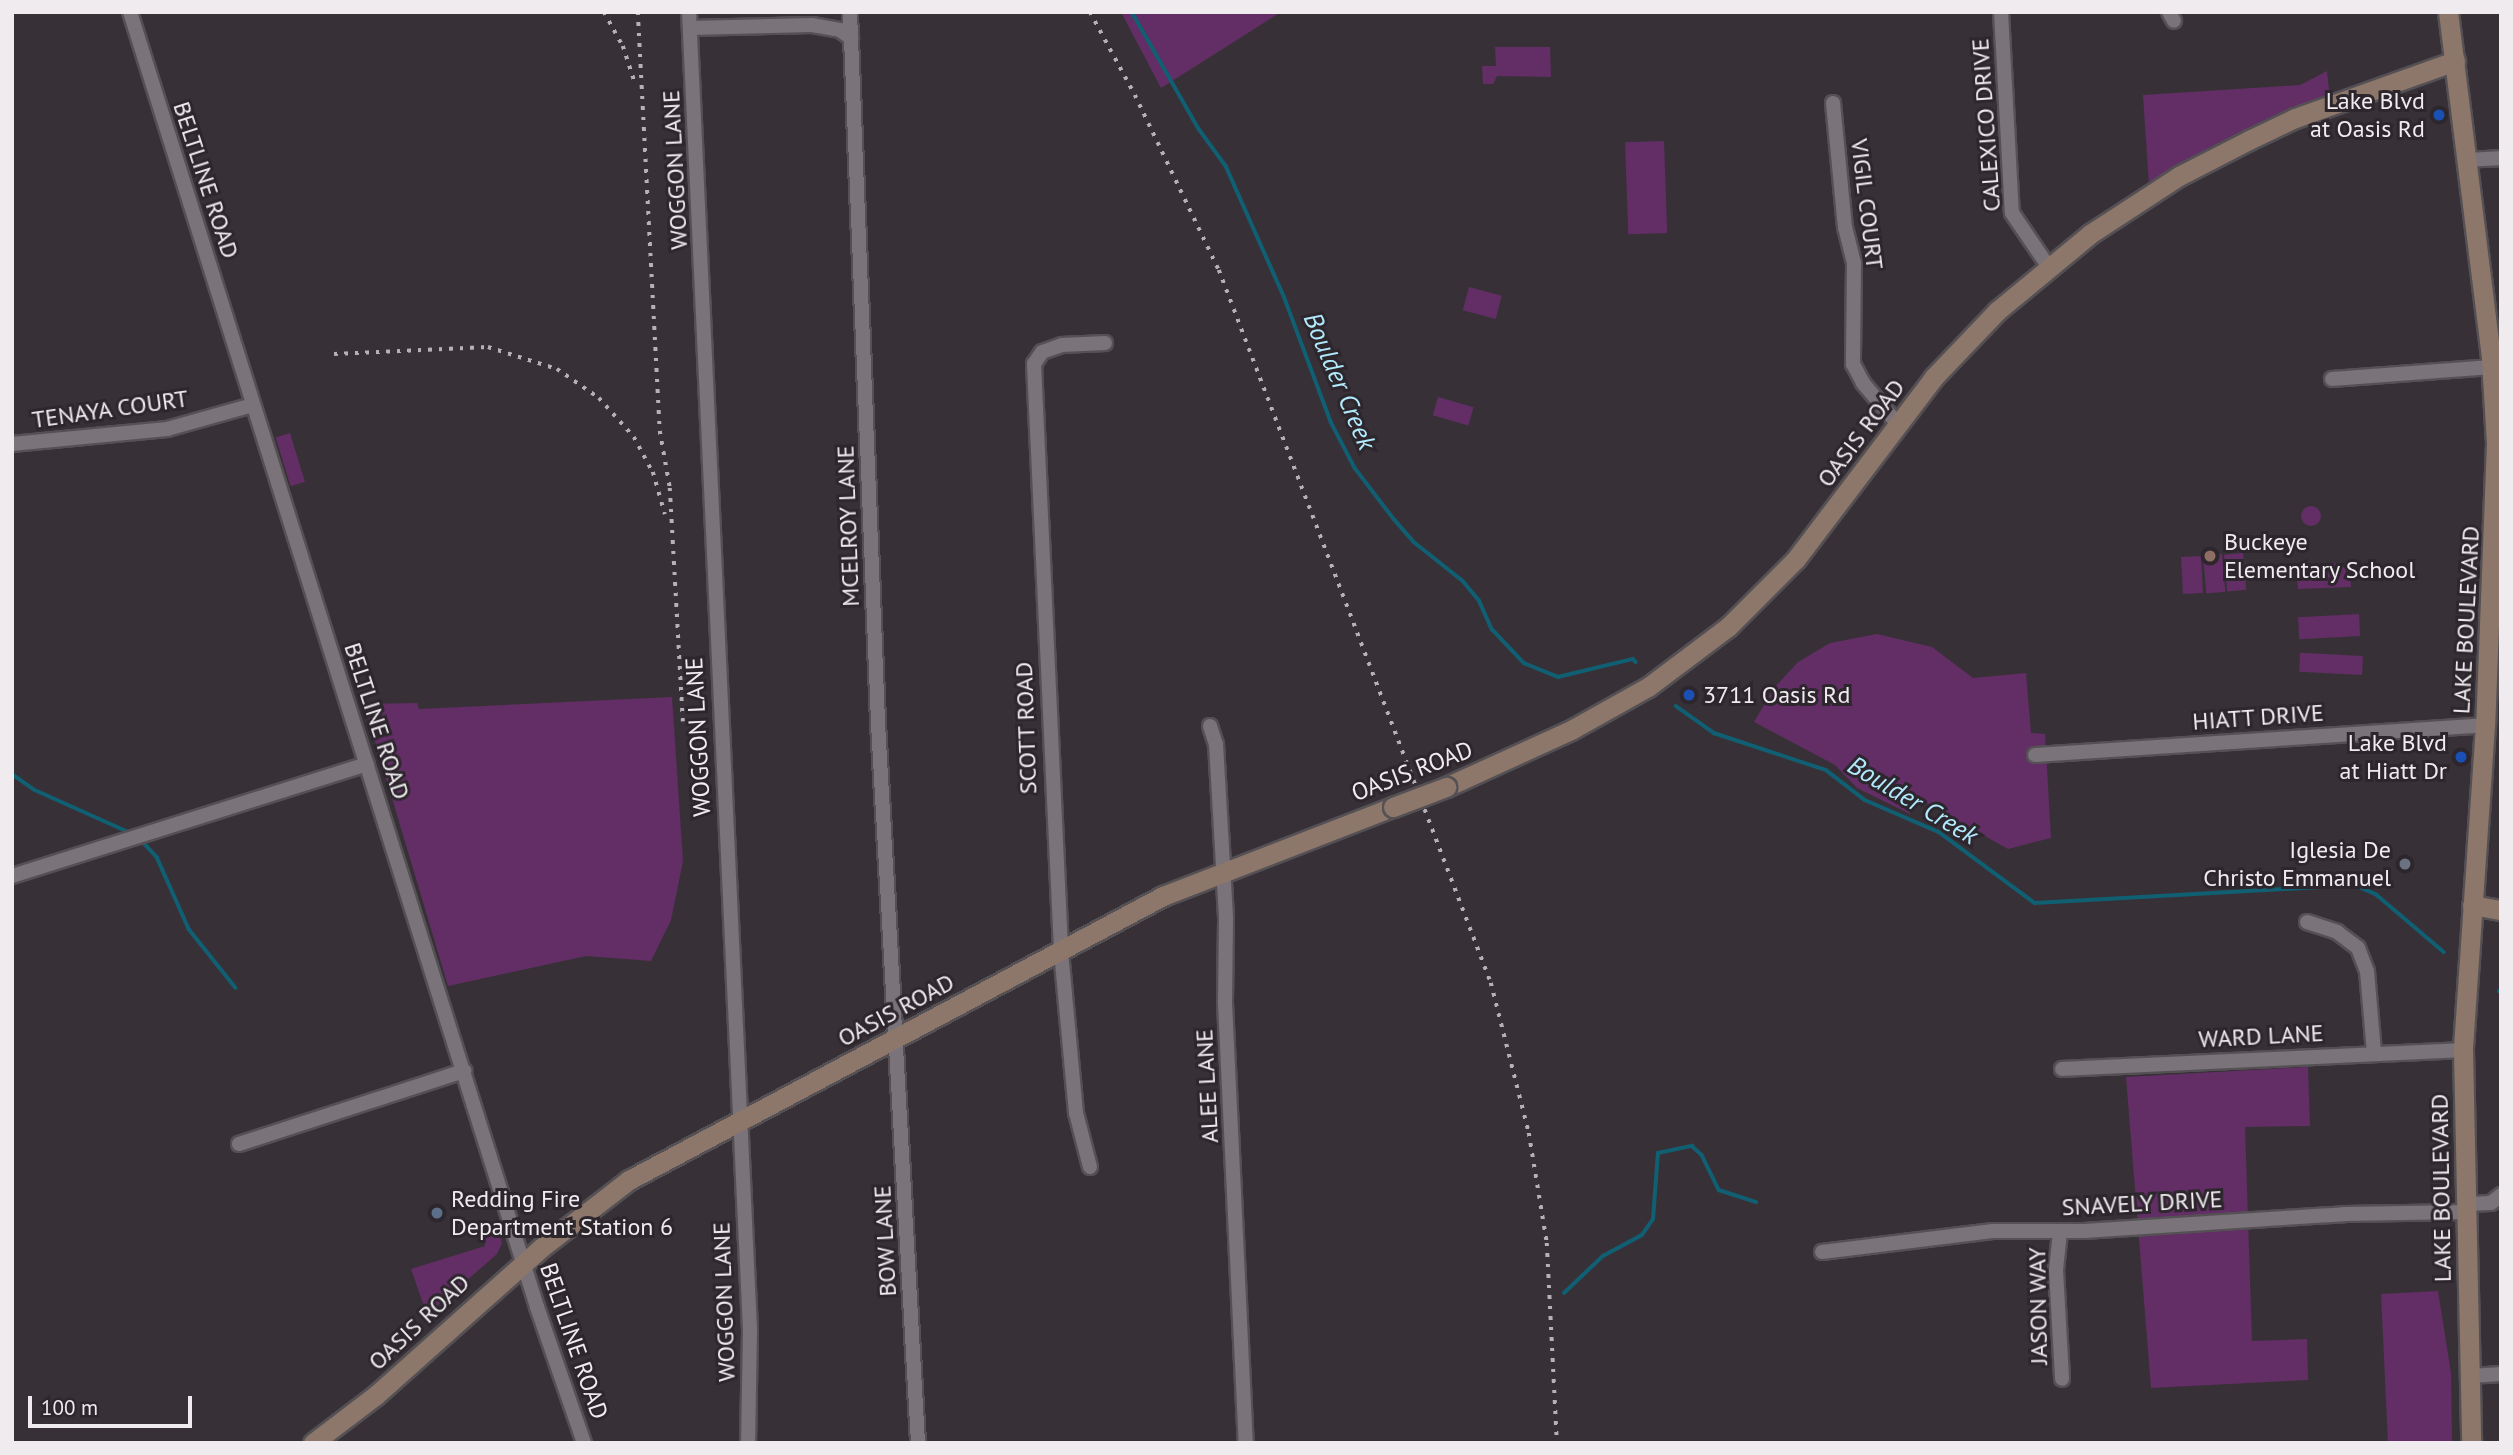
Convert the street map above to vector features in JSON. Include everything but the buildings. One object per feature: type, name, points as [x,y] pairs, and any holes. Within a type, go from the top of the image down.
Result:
[{"type":"main road","name":"LAKE BOULEVARD","points":[[2448,12],[2492,367],[2496,522],[2463,1050],[2471,1443]]},
{"type":"main road","name":"OASIS ROAD","points":[[313,1443],[376,1395],[523,1263],[629,1180],[1061,950],[1222,870],[1446,787],[1571,730],[1648,687],[1700,650],[1796,559],[1896,422],[1971,337],[2049,266],[2116,216],[2215,156],[2295,118],[2455,61]]},
{"type":"main road","points":[[2472,905],[2501,909]]},
{"type":"street","name":"BELTLINE ROAD","points":[[130,12],[523,1263],[584,1443]]},
{"type":"street","name":"WOGGON LANE","points":[[689,12],[742,1119],[750,1331],[748,1443]]},
{"type":"street","name":"MCELROY LANE","points":[[850,12],[878,723],[897,1037]]},
{"type":"street","name":"CALEXICO DRIVE","points":[[2001,12],[2010,205],[2017,226],[2049,266]]},
{"type":"street","points":[[690,28],[812,25],[840,30],[851,38]]},
{"type":"street","name":"VIGIL COURT","points":[[1833,103],[1845,228],[1854,263],[1852,357],[1863,383],[1896,422]]},
{"type":"street","points":[[2465,160],[2501,158]]},
{"type":"street","name":"SCOTT ROAD","points":[[1090,1167],[1076,1113],[1061,950],[1034,364],[1041,352],[1062,345],[1105,343]]},
{"type":"street","points":[[2332,379],[2492,367]]},
{"type":"street","name":"TENAYA COURT","points":[[12,444],[167,429],[254,405]]},
{"type":"street","name":"HIATT DRIVE","points":[[2035,755],[2485,725]]},
{"type":"street","name":"ALEE LANE","points":[[1210,726],[1216,744],[1246,1443]]},
{"type":"street","points":[[12,876],[367,764]]},
{"type":"street","points":[[2307,922],[2337,932],[2358,948],[2367,971],[2374,1053]]},
{"type":"street","name":"BOW LANE","points":[[897,1037],[918,1443]]},
{"type":"street","name":"WARD LANE","points":[[2062,1069],[2463,1050]]},
{"type":"street","points":[[239,1144],[464,1071]]},
{"type":"street","name":"SNAVELY DRIVE","points":[[1822,1252],[1993,1231],[2060,1231],[2465,1208],[2491,1203],[2501,1195]]},
{"type":"street","name":"JASON WAY","points":[[2060,1231],[2056,1270],[2062,1379]]},
{"type":"street","points":[[2470,1376],[2501,1374]]},
{"type":"shaded area","points":[[1121,12],[1281,12],[1161,88]]},
{"type":"shaded area","points":[[1495,47],[1550,47],[1551,77],[1497,76],[1493,84],[1483,84],[1482,66],[1496,66]]},
{"type":"shaded area","points":[[2327,71],[2330,98],[2149,186],[2143,95],[2300,85]]},
{"type":"shaded area","points":[[1664,141],[1667,233],[1628,234],[1625,142]]},
{"type":"shaded area","points":[[1469,287],[1502,296],[1496,319],[1463,310]]},
{"type":"shaded area","points":[[1438,397],[1474,407],[1468,425],[1433,415]]},
{"type":"shaded area","points":[[290,433],[305,482],[291,486],[276,437]]},
{"type":"shaded area","points":[[2307,506],[2315,506],[2321,516],[2315,526],[2307,526],[2301,520],[2301,512]]},
{"type":"shaded area","points":[[2243,553],[2246,590],[2227,592],[2224,555]]},
{"type":"shaded area","points":[[2222,554],[2225,592],[2206,594],[2203,556]]},
{"type":"shaded area","points":[[2201,556],[2203,593],[2183,594],[2181,557]]},
{"type":"shaded area","points":[[2339,563],[2350,573],[2351,587],[2298,589],[2296,565]]},
{"type":"shaded area","points":[[2359,614],[2360,636],[2299,639],[2298,617]]},
{"type":"shaded area","points":[[1877,634],[1932,647],[1973,678],[2026,673],[2031,733],[2045,734],[2051,838],[2008,849],[1919,799],[1910,814],[1857,788],[1835,765],[1754,722],[1774,688],[1798,662],[1830,643]]},
{"type":"shaded area","points":[[2300,653],[2363,656],[2362,675],[2299,672]]},
{"type":"shaded area","points":[[672,697],[683,861],[671,920],[651,961],[586,956],[448,986],[364,704],[417,703],[419,709]]},
{"type":"shaded area","points":[[2308,1067],[2310,1126],[2245,1127],[2252,1341],[2307,1339],[2308,1380],[2151,1388],[2126,1077]]},
{"type":"shaded area","points":[[497,1226],[502,1243],[497,1254],[427,1315],[411,1269],[485,1246],[483,1231]]},
{"type":"shaded area","points":[[2438,1291],[2451,1373],[2452,1443],[2388,1443],[2381,1294]]},
{"type":"waterway","name":"Boulder Creek","points":[[1132,12],[1199,129],[1226,166],[1284,296],[1331,422],[1355,468],[1394,519],[1414,542],[1463,581],[1479,600],[1492,629],[1524,663],[1558,677],[1633,659],[1636,662]]},
{"type":"waterway","name":"Boulder Creek","points":[[1676,706],[1714,733],[1826,770],[1865,800],[1939,832],[2035,903],[2355,885],[2377,895],[2444,952]]},
{"type":"waterway","points":[[12,774],[35,790],[133,834]]},
{"type":"waterway","points":[[142,841],[157,857],[189,929],[236,988]]},
{"type":"waterway","points":[[1564,1293],[1603,1256],[1642,1235],[1653,1219],[1658,1153],[1692,1146],[1702,1155],[1719,1190],[1756,1202]]},
{"type":"railway","points":[[604,12],[623,46],[635,82]]},
{"type":"railway","points":[[638,12],[660,431],[670,488],[683,722]]},
{"type":"railway","points":[[1090,12],[1135,95],[1219,270],[1491,983],[1529,1133],[1547,1243],[1557,1443]]},
{"type":"railway","points":[[334,354],[488,347],[557,369],[599,398],[634,437],[653,472],[665,514]]},
{"type":"place","name":"Lake Blvd at Oasis Rd","points":[[2439,115]]},
{"type":"place","name":"Buckeye Elementary School","points":[[2210,556]]},
{"type":"place","name":"3711 Oasis Rd","points":[[1689,695]]},
{"type":"place","name":"Lake Blvd at Hiatt Dr","points":[[2461,757]]},
{"type":"place","name":"Iglesia De Christo Emmanuel","points":[[2405,864]]},
{"type":"place","name":"Redding Fire Department Station 6","points":[[437,1213]]}]
